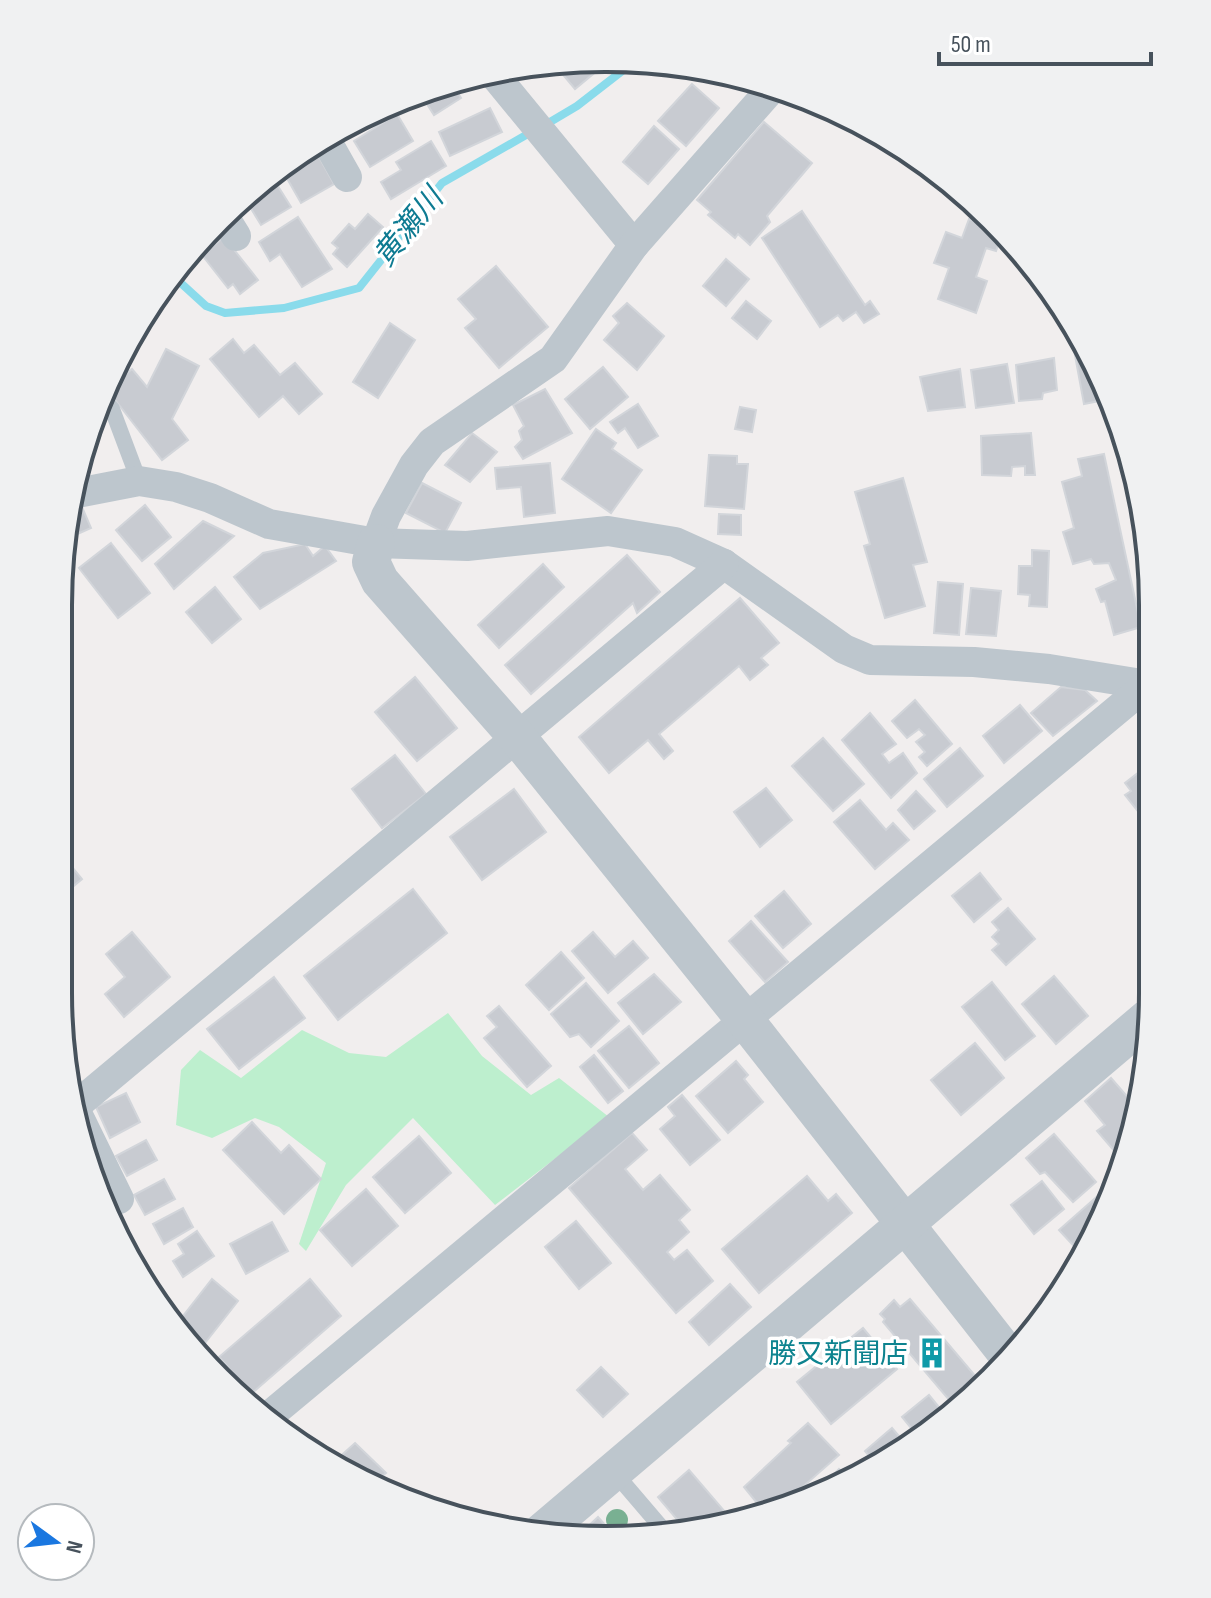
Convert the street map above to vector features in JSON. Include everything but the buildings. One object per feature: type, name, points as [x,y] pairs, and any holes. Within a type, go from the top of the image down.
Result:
[{"type":"street","points":[[500,82],[634,245]]},
{"type":"street","points":[[765,96],[634,245],[553,359],[432,442],[414,465],[386,516],[371,562],[380,581],[517,737],[745,1020],[1003,1349]]},
{"type":"street","points":[[331,148],[347,177]]},
{"type":"street","points":[[84,492],[139,481],[176,487],[269,524],[376,543],[467,546],[608,531],[675,542],[724,564],[844,649],[870,660],[974,662],[1049,669],[1139,684]]},
{"type":"street","points":[[83,1100],[724,564]]},
{"type":"street","points":[[275,1411],[1139,692]]},
{"type":"street","points":[[553,1523],[1138,1027]]},
{"type":"street","points":[[97,1154],[119,1199]]},
{"type":"lane","points":[[110,407],[139,481]]},
{"type":"lane","points":[[614,1472],[658,1523]]},
{"type":"green space","points":[[448,1013],[482,1056],[531,1095],[559,1078],[609,1117],[495,1205],[413,1118],[346,1185],[306,1251],[299,1244],[326,1163],[279,1127],[255,1118],[212,1138],[176,1125],[181,1070],[200,1050],[241,1078],[302,1030],[349,1053],[386,1057]]},
{"type":"waterway","name":"黄瀬川","points":[[545,125],[577,106],[620,72]]},
{"type":"waterway","name":"黄瀬川","points":[[181,283],[206,306],[225,313],[284,308],[359,288],[442,183],[533,131]]},
{"type":"place","name":"勝又新聞店","points":[[932,1353]]}]
